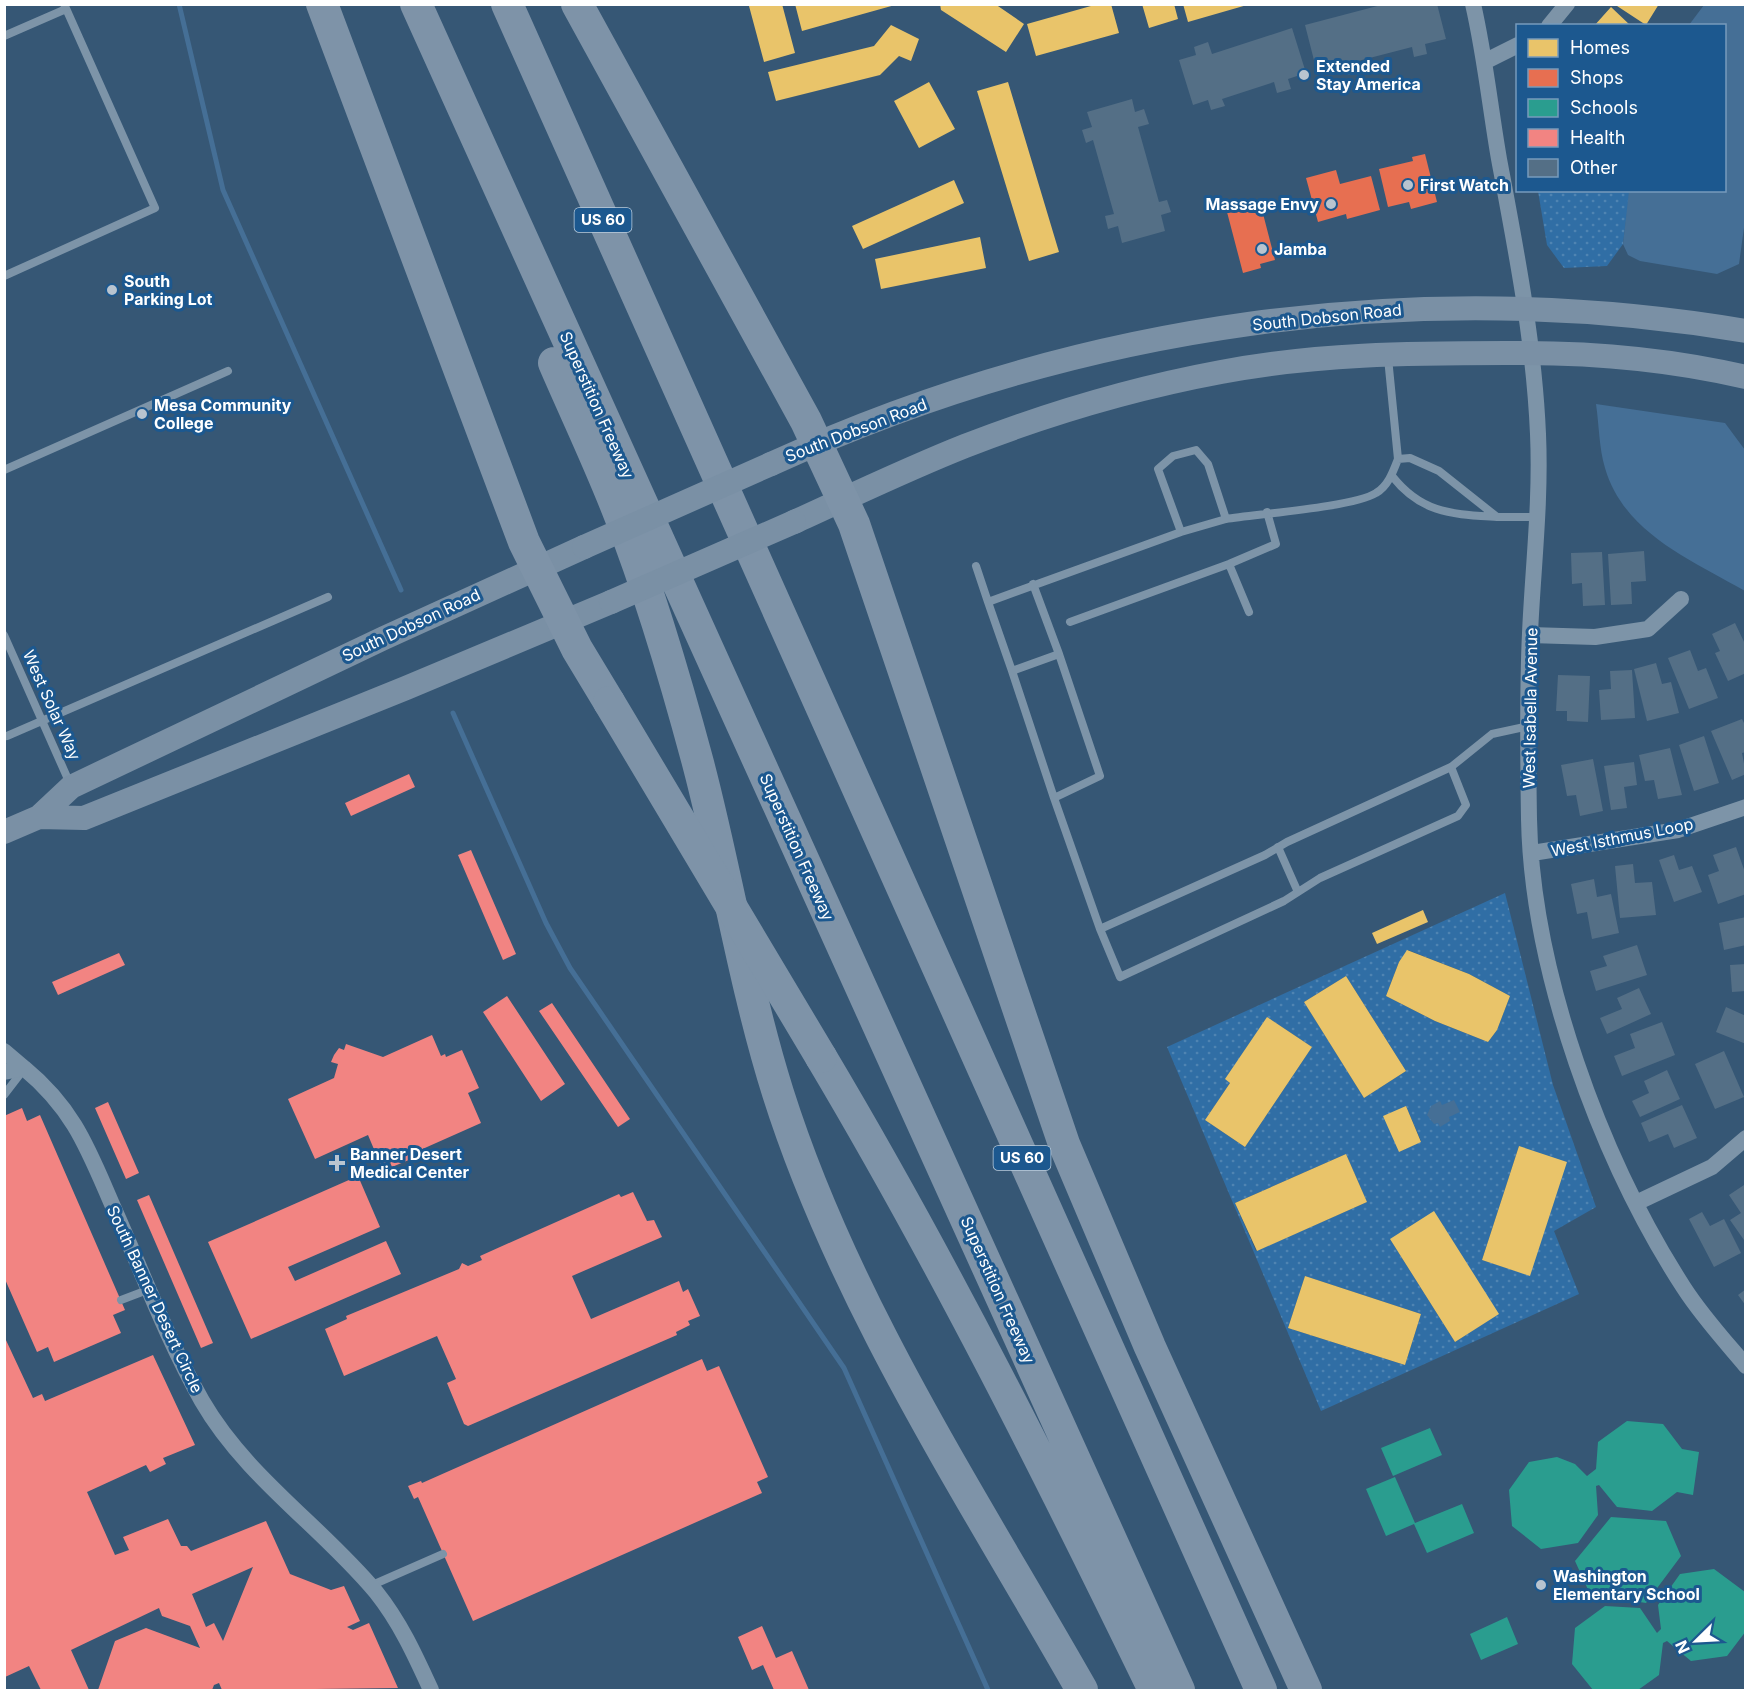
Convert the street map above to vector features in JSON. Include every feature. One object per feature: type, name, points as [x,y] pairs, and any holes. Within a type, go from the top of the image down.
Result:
[{"type":"highway","points":[[322,4],[437,316],[535,567],[563,623],[609,702],[878,1152],[1093,1566],[1154,1690]]},
{"type":"highway","points":[[415,4],[479,192],[621,520],[698,764],[748,983],[779,1094],[823,1213],[862,1301],[914,1397],[1082,1690]]},
{"type":"highway","name":"Superstition Freeway","points":[[415,4],[1179,1690]]},
{"type":"highway","name":"US 60","points":[[507,4],[1261,1690]]},
{"type":"highway","points":[[577,4],[817,443],[843,500],[858,535],[1064,1144],[1150,1347],[1306,1690]]},
{"type":"main road","name":"South Dobson Road","points":[[4,832],[39,817],[71,787],[535,567],[817,443],[908,408],[1005,376],[1113,347],[1253,323],[1376,309],[1526,308],[1662,318],[1746,331]]},
{"type":"main road","name":"South Dobson Road","points":[[39,817],[84,818],[563,623],[965,446],[1085,406],[1221,372],[1336,357],[1388,354],[1531,351],[1713,369],[1746,377]]},
{"type":"street","name":"West Isabella Avenue","points":[[1473,4],[1486,61],[1497,146],[1526,308],[1538,434],[1539,517],[1530,635],[1529,823],[1540,915],[1563,1015],[1602,1128],[1636,1203],[1684,1288],[1746,1366]]},
{"type":"street","points":[[1551,24],[1568,4]]},
{"type":"street","points":[[1486,61],[1516,46]]},
{"type":"street","points":[[1530,635],[1595,637],[1648,629],[1681,599]]},
{"type":"street","name":"West Isthmus Loop","points":[[1532,853],[1678,830],[1746,807]]},
{"type":"street","name":"South Banner Desert Circle","points":[[4,1051],[48,1088],[76,1124],[184,1366],[224,1435],[249,1465],[338,1551],[370,1586],[409,1641],[431,1690]]},
{"type":"street","points":[[4,1072],[24,1068]]},
{"type":"street","points":[[1636,1203],[1712,1167],[1746,1138]]},
{"type":"lane","points":[[4,36],[65,7],[155,208],[4,276]]},
{"type":"lane","points":[[988,602],[1181,532],[1226,519],[1351,501],[1376,494],[1392,477],[1398,459],[1388,354]]},
{"type":"lane","points":[[4,470],[228,371]]},
{"type":"lane","points":[[1181,532],[1158,469],[1173,456],[1196,450],[1208,464],[1226,519]]},
{"type":"lane","points":[[1398,459],[1410,458],[1439,471],[1497,517]]},
{"type":"lane","points":[[1392,477],[1402,489],[1424,506],[1443,513],[1539,517]]},
{"type":"lane","points":[[1070,622],[1229,564],[1276,544],[1267,512]]},
{"type":"lane","points":[[1229,564],[1249,612]]},
{"type":"lane","points":[[975,566],[1100,929],[1120,977],[1284,902],[1297,890],[1458,816],[1466,805],[1451,767]]},
{"type":"lane","points":[[1033,584],[1101,776],[1054,798]]},
{"type":"lane","points":[[7,736],[328,597]]},
{"type":"lane","name":"West Solar Way","points":[[4,635],[71,787]]},
{"type":"lane","points":[[1012,671],[1059,654]]},
{"type":"lane","points":[[1100,929],[1265,855],[1451,767],[1492,734],[1530,726]]},
{"type":"lane","points":[[1278,847],[1297,890]]},
{"type":"lane","points":[[4,1095],[24,1068]]},
{"type":"lane","points":[[121,1300],[150,1289]]},
{"type":"lane","points":[[370,1586],[443,1554]]},
{"type":"shaded area","points":[[1704,5],[1746,5],[1746,213],[1739,264],[1717,274],[1640,261],[1628,255],[1623,244],[1629,192],[1726,192],[1726,24],[1690,24]]},
{"type":"shaded area","points":[[1538,192],[1630,192],[1623,244],[1607,266],[1564,268],[1547,245]]},
{"type":"shaded area","points":[[1596,404],[1725,423],[1745,450],[1745,591],[1682,556],[1643,527],[1627,510],[1614,491],[1605,468]]},
{"type":"shaded area","points":[[1505,893],[1553,1085],[1596,1207],[1554,1231],[1579,1294],[1321,1411],[1167,1047]],"holes":[[[1408,950],[1469,974],[1510,996],[1497,1030],[1488,1042],[1435,1021],[1386,996],[1399,962]],[[1346,976],[1406,1071],[1364,1098],[1304,1002]],[[1267,1017],[1312,1047],[1245,1147],[1205,1120],[1230,1083],[1226,1079]],[[1442,1105],[1450,1121],[1432,1121],[1429,1114],[1432,1108]],[[1406,1106],[1421,1141],[1399,1152]],[[1519,1146],[1529,1275],[1482,1260]],[[1346,1154],[1367,1202],[1256,1251],[1235,1203]],[[1390,1239],[1498,1314],[1455,1342]],[[1305,1276],[1421,1314],[1405,1365],[1288,1328]]]},
{"type":"shaded area","points":[[1454,1100],[1460,1112],[1449,1117],[1450,1121],[1440,1127],[1438,1123],[1434,1124],[1427,1115],[1431,1106],[1440,1101],[1442,1105]]},
{"type":"building: Homes","points":[[782,4],[795,53],[764,62],[749,6]]},
{"type":"building: Homes","points":[[795,4],[895,4],[895,5],[802,31]]},
{"type":"building: Homes","points":[[940,4],[995,4],[1024,24],[1006,52],[941,10]]},
{"type":"building: Homes","points":[[1098,4],[1111,4],[1119,33],[1036,56],[1027,24]]},
{"type":"building: Homes","points":[[1142,4],[1174,4],[1178,19],[1149,28]]},
{"type":"building: Homes","points":[[1183,4],[1246,4],[1247,5],[1188,22]]},
{"type":"building: Homes","points":[[1614,4],[1659,4],[1644,24]]},
{"type":"building: Homes","points":[[1611,7],[1629,24],[1596,24]]},
{"type":"building: Homes","points":[[891,25],[919,39],[911,61],[899,56],[880,75],[776,101],[768,72],[874,46]]},
{"type":"building: Homes","points":[[929,82],[955,129],[919,148],[894,101]]},
{"type":"building: Homes","points":[[1008,82],[1059,252],[1029,261],[977,91]]},
{"type":"building: Homes","points":[[954,180],[964,203],[863,249],[852,226]]},
{"type":"building: Homes","points":[[980,237],[986,268],[881,289],[875,259]]},
{"type":"building: Homes","points":[[1423,910],[1428,922],[1377,944],[1372,933]]},
{"type":"building: Homes","points":[[1407,950],[1469,974],[1510,996],[1497,1030],[1488,1042],[1435,1021],[1386,996],[1399,962]]},
{"type":"building: Homes","points":[[1346,976],[1406,1071],[1364,1098],[1304,1002]]},
{"type":"building: Homes","points":[[1267,1017],[1312,1047],[1245,1147],[1205,1120],[1230,1083],[1225,1079]]},
{"type":"building: Homes","points":[[1406,1106],[1421,1142],[1399,1152],[1383,1116]]},
{"type":"building: Homes","points":[[1519,1146],[1567,1162],[1530,1276],[1482,1260]]},
{"type":"building: Homes","points":[[1346,1154],[1367,1202],[1257,1251],[1235,1203]]},
{"type":"building: Homes","points":[[1434,1211],[1499,1314],[1455,1342],[1390,1239]]},
{"type":"building: Homes","points":[[1305,1276],[1421,1314],[1405,1365],[1288,1328]]},
{"type":"building: Shops","name":"First Watch","points":[[1425,154],[1437,202],[1411,209],[1409,202],[1388,207],[1379,169],[1413,161],[1412,157]]},
{"type":"building: Shops","points":[[1336,170],[1340,184],[1371,176],[1380,210],[1347,219],[1346,214],[1318,222],[1306,178]]},
{"type":"building: Shops","points":[[1261,206],[1275,260],[1260,264],[1261,268],[1243,273],[1227,212]]},
{"type":"building: Schools","points":[[1627,1421],[1663,1424],[1682,1449],[1699,1452],[1693,1495],[1677,1492],[1652,1511],[1617,1507],[1599,1485],[1596,1486],[1598,1515],[1578,1543],[1541,1549],[1512,1526],[1509,1490],[1529,1462],[1557,1457],[1575,1464],[1587,1476],[1596,1469],[1598,1442]]},
{"type":"building: Schools","points":[[1430,1428],[1442,1455],[1393,1476],[1381,1448]]},
{"type":"building: Schools","points":[[1395,1477],[1415,1523],[1462,1504],[1474,1533],[1427,1553],[1414,1524],[1386,1536],[1366,1489]]},
{"type":"building: Schools","points":[[1611,1517],[1666,1521],[1681,1556],[1646,1603],[1590,1594],[1575,1561]]},
{"type":"building: Schools","points":[[1714,1569],[1745,1592],[1746,1631],[1727,1656],[1691,1661],[1667,1641],[1663,1643],[1659,1675],[1638,1690],[1593,1690],[1572,1664],[1575,1628],[1605,1606],[1640,1608],[1657,1633],[1661,1629],[1658,1605],[1680,1574]]},
{"type":"building: Schools","points":[[1507,1617],[1518,1644],[1481,1660],[1470,1634]]},
{"type":"building: Health","points":[[409,774],[415,787],[351,816],[345,803]]},
{"type":"building: Health","points":[[471,850],[516,954],[503,960],[458,855]]},
{"type":"building: Health","points":[[119,953],[125,965],[58,995],[52,982]]},
{"type":"building: Health","points":[[507,996],[565,1084],[541,1101],[483,1012]]},
{"type":"building: Health","points":[[552,1003],[630,1119],[618,1127],[539,1011]]},
{"type":"building: Health","points":[[432,1035],[441,1056],[445,1054],[446,1057],[462,1050],[479,1088],[468,1093],[481,1123],[409,1155],[411,1159],[392,1167],[390,1162],[381,1166],[368,1135],[315,1159],[288,1099],[334,1078],[338,1064],[331,1062],[339,1048],[344,1050],[346,1044],[383,1057]]},
{"type":"building: Health","points":[[108,1102],[139,1173],[126,1179],[95,1108]]},
{"type":"building: Health","points":[[22,1108],[27,1121],[40,1115],[125,1310],[113,1315],[121,1333],[54,1362],[48,1347],[37,1352],[4,1277],[4,1116]]},
{"type":"building: Health","points":[[358,1176],[380,1227],[288,1267],[295,1281],[386,1241],[401,1274],[251,1339],[208,1242]]},
{"type":"building: Health","points":[[633,1192],[647,1221],[654,1220],[662,1237],[572,1276],[591,1319],[679,1281],[683,1292],[688,1289],[700,1316],[688,1321],[690,1325],[676,1332],[677,1335],[468,1426],[464,1424],[447,1383],[456,1379],[437,1336],[344,1376],[325,1329],[347,1319],[346,1316],[459,1269],[462,1263],[468,1266],[482,1260],[480,1256],[619,1194],[621,1197]]},
{"type":"building: Health","points":[[149,1195],[213,1343],[201,1348],[137,1200]]},
{"type":"building: Health","points":[[5,1338],[33,1398],[42,1394],[45,1401],[153,1355],[195,1445],[163,1458],[166,1464],[150,1472],[146,1465],[87,1492],[115,1555],[129,1550],[123,1537],[168,1519],[181,1546],[187,1546],[191,1551],[266,1521],[290,1574],[331,1590],[344,1586],[360,1621],[347,1627],[353,1630],[369,1623],[398,1688],[222,1690],[219,1683],[214,1685],[212,1690],[98,1690],[115,1641],[146,1628],[200,1648],[190,1626],[162,1616],[159,1608],[71,1650],[89,1690],[41,1690],[29,1666],[5,1677]],"holes":[[[253,1567],[223,1641],[214,1623],[206,1627],[192,1594]]]},
{"type":"building: Health","points":[[702,1359],[707,1371],[719,1366],[768,1477],[757,1482],[762,1493],[473,1621],[418,1497],[414,1499],[408,1486],[421,1481],[422,1483]]},
{"type":"building: Health","points":[[762,1626],[776,1658],[792,1651],[809,1690],[774,1690],[763,1665],[752,1670],[738,1637]]},
{"type":"building: Other","points":[[1385,4],[1437,4],[1446,39],[1425,44],[1427,54],[1414,57],[1412,47],[1358,61],[1361,72],[1348,75],[1345,65],[1317,72],[1305,25]]},
{"type":"building: Other","points":[[1292,28],[1306,73],[1288,79],[1291,89],[1277,93],[1274,82],[1222,99],[1225,106],[1211,110],[1208,100],[1193,105],[1179,60],[1196,55],[1194,47],[1208,42],[1212,54]]},
{"type":"building: Other","points":[[1132,99],[1135,112],[1144,109],[1149,124],[1138,127],[1159,202],[1167,200],[1171,212],[1161,215],[1165,231],[1122,243],[1118,226],[1108,229],[1105,216],[1114,214],[1093,140],[1086,143],[1082,130],[1092,127],[1087,112]]},
{"type":"building: Other","points":[[1644,551],[1646,581],[1631,582],[1632,604],[1611,605],[1608,554]]},
{"type":"building: Other","points":[[1602,552],[1605,605],[1583,606],[1582,583],[1572,584],[1571,553]]},
{"type":"building: Other","points":[[1735,623],[1746,646],[1746,673],[1728,681],[1715,653],[1720,651],[1712,634]]},
{"type":"building: Other","points":[[1690,650],[1698,671],[1706,668],[1718,698],[1689,709],[1668,658]]},
{"type":"building: Other","points":[[1656,663],[1662,684],[1671,682],[1679,713],[1647,721],[1634,669]]},
{"type":"building: Other","points":[[1632,670],[1635,718],[1601,720],[1599,690],[1611,689],[1610,671]]},
{"type":"building: Other","points":[[1558,675],[1590,676],[1588,722],[1567,721],[1567,711],[1556,711]]},
{"type":"building: Other","points":[[1742,719],[1746,727],[1746,752],[1742,753],[1746,774],[1732,780],[1711,731]]},
{"type":"building: Other","points":[[1704,736],[1719,783],[1694,791],[1679,745]]},
{"type":"building: Other","points":[[1670,748],[1682,795],[1658,799],[1654,780],[1645,781],[1639,755]]},
{"type":"building: Other","points":[[1593,759],[1603,811],[1580,816],[1576,795],[1567,796],[1561,765]]},
{"type":"building: Other","points":[[1634,762],[1637,785],[1624,787],[1627,808],[1611,810],[1604,766]]},
{"type":"building: Other","points":[[1736,847],[1746,875],[1746,894],[1718,904],[1708,875],[1719,871],[1713,855]]},
{"type":"building: Other","points":[[1674,855],[1679,870],[1692,866],[1702,892],[1674,902],[1659,860]]},
{"type":"building: Other","points":[[1633,864],[1635,883],[1652,882],[1656,915],[1620,918],[1615,866]]},
{"type":"building: Other","points":[[1594,879],[1597,897],[1611,894],[1619,933],[1592,939],[1587,912],[1577,914],[1571,884]]},
{"type":"building: Other","points":[[1746,917],[1746,945],[1724,950],[1719,923]]},
{"type":"building: Other","points":[[1637,945],[1647,975],[1596,991],[1590,971],[1607,966],[1603,956]]},
{"type":"building: Other","points":[[1746,964],[1746,991],[1732,992],[1730,965]]},
{"type":"building: Other","points":[[1639,988],[1651,1014],[1607,1034],[1600,1018],[1622,1009],[1617,998]]},
{"type":"building: Other","points":[[1726,1007],[1746,1016],[1746,1044],[1716,1032]]},
{"type":"building: Other","points":[[1662,1022],[1675,1055],[1622,1076],[1614,1056],[1635,1048],[1630,1034]]},
{"type":"building: Other","points":[[1724,1051],[1744,1097],[1715,1109],[1695,1064]]},
{"type":"building: Other","points":[[1667,1070],[1680,1099],[1640,1117],[1632,1101],[1649,1093],[1644,1081]]},
{"type":"building: Other","points":[[1682,1105],[1697,1138],[1674,1148],[1668,1134],[1649,1142],[1641,1123]]},
{"type":"building: Other","points":[[1744,1185],[1746,1239],[1744,1240],[1730,1220],[1741,1213],[1729,1195]]},
{"type":"building: Other","points":[[1702,1212],[1710,1226],[1724,1219],[1741,1253],[1714,1267],[1689,1219]]},
{"type":"building: Other","points":[[1746,1289],[1746,1306],[1738,1295]]},
{"type":"waterway","points":[[179,4],[223,190],[401,590]]},
{"type":"waterway","points":[[453,713],[546,923],[570,968],[844,1368],[988,1690]]},
{"type":"place","name":"Extended Stay America","points":[[1304,75]]},
{"type":"place","name":"First Watch","points":[[1408,185]]},
{"type":"place","name":"Massage Envy","points":[[1331,204]]},
{"type":"place","name":"Jamba","points":[[1262,249]]},
{"type":"place","name":"South Parking Lot","points":[[112,290]]},
{"type":"place","name":"Mesa Community College","points":[[142,414]]},
{"type":"place","name":"Banner Desert Medical Center","points":[[337,1163]]},
{"type":"place","name":"Washington Elementary School","points":[[1541,1585]]}]
